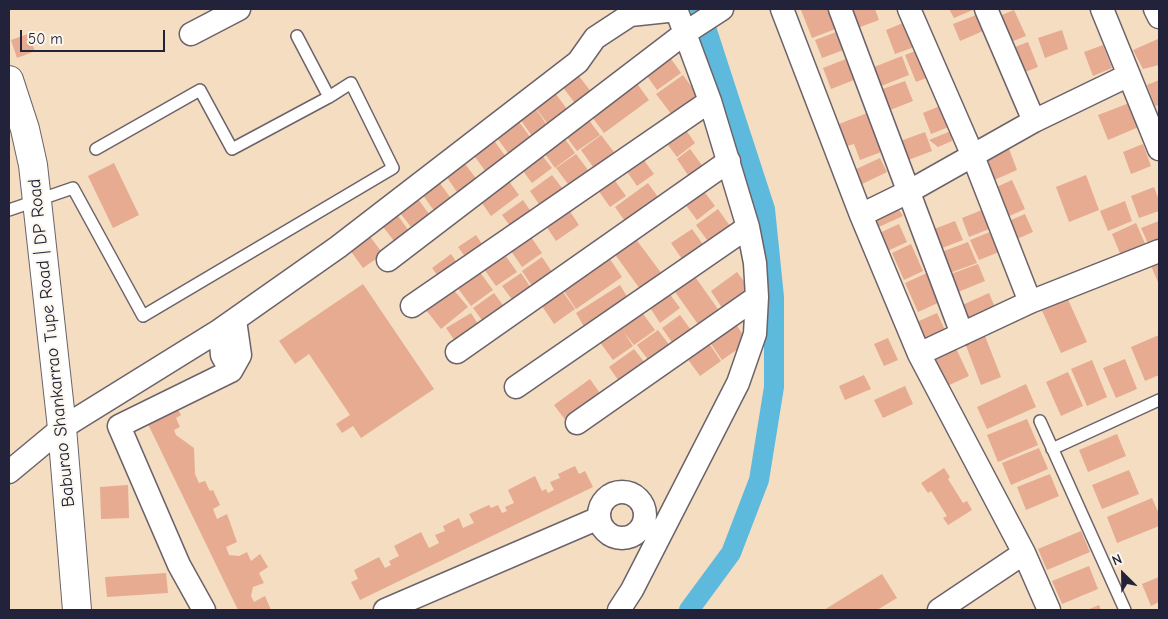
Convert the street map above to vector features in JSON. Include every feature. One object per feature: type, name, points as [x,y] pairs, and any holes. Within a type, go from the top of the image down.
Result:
[{"type":"street","points":[[191,34],[238,9]]},
{"type":"street","points":[[9,472],[62,428],[228,325],[338,247],[578,62],[595,38],[630,15],[677,9],[689,30],[748,227],[755,264],[757,297],[755,334],[738,383],[632,590],[619,610]]},
{"type":"street","points":[[388,260],[689,30],[722,9]]},
{"type":"street","points":[[782,9],[861,215],[919,354],[1024,553],[1048,610]]},
{"type":"street","points":[[840,9],[962,334]]},
{"type":"street","points":[[909,9],[973,156],[1030,302]]},
{"type":"street","points":[[986,9],[1034,121]]},
{"type":"street","points":[[1102,9],[1159,149]]},
{"type":"street","points":[[1155,9],[1159,18]]},
{"type":"street","points":[[861,215],[908,192],[1034,121],[1129,75]]},
{"type":"street","name":"Baburao Shankarrao Tupe Road | DP Road","points":[[10,85],[33,165],[38,199],[38,228],[62,428],[77,610]]},
{"type":"street","points":[[412,306],[710,101]]},
{"type":"street","points":[[458,352],[729,161]]},
{"type":"street","points":[[516,387],[748,227]]},
{"type":"street","points":[[919,354],[1030,302],[1159,251]]},
{"type":"street","points":[[577,423],[757,297]]},
{"type":"street","points":[[204,610],[179,565],[119,426],[231,371],[222,355],[228,325]]},
{"type":"street","points":[[385,610],[599,518]]},
{"type":"street","points":[[947,608],[1024,553]]},
{"type":"lane","points":[[297,36],[329,97]]},
{"type":"lane","points":[[9,210],[73,188],[143,316],[393,168],[351,82],[329,97],[232,149],[200,90],[96,149]]},
{"type":"lane","points":[[1052,449],[1159,400]]},
{"type":"lane","points":[[1040,421],[1125,610]]},
{"type":"building","points":[[830,9],[838,28],[812,38],[801,10]]},
{"type":"building","points":[[857,9],[875,9],[879,20],[852,30],[845,14]]},
{"type":"building","points":[[949,9],[975,9],[954,18]]},
{"type":"building","points":[[1014,10],[1026,36],[1008,43],[997,17]]},
{"type":"building","points":[[976,15],[983,31],[960,41],[953,24]]},
{"type":"building","points":[[910,20],[920,45],[895,54],[886,30]]},
{"type":"building","points":[[1062,30],[1068,49],[1045,58],[1038,38]]},
{"type":"building","points":[[839,31],[846,49],[822,58],[815,40]]},
{"type":"building","points":[[28,34],[35,51],[17,58],[11,40]]},
{"type":"building","points":[[1158,39],[1159,65],[1143,69],[1133,50]]},
{"type":"building","points":[[1028,42],[1038,67],[1020,74],[1010,49]]},
{"type":"building","points":[[1103,45],[1112,68],[1093,76],[1084,52]]},
{"type":"building","points":[[923,48],[934,75],[916,82],[905,55]]},
{"type":"building","points":[[669,56],[681,73],[657,90],[645,73]]},
{"type":"building","points":[[902,56],[909,75],[876,88],[869,69]]},
{"type":"building","points":[[851,57],[859,78],[831,89],[823,68]]},
{"type":"building","points":[[578,75],[593,94],[577,106],[562,86]]},
{"type":"building","points":[[683,75],[698,96],[672,115],[656,94]]},
{"type":"building","points":[[1159,80],[1159,105],[1155,106],[1147,85]]},
{"type":"building","points":[[635,81],[649,100],[604,133],[589,113]]},
{"type":"building","points":[[905,81],[913,101],[885,112],[877,91]]},
{"type":"building","points":[[555,93],[570,113],[550,127],[535,107]]},
{"type":"building","points":[[1132,102],[1141,126],[1108,140],[1098,115]]},
{"type":"building","points":[[947,103],[956,124],[931,134],[923,113]]},
{"type":"building","points":[[533,105],[549,128],[534,139],[518,116]]},
{"type":"building","points":[[875,110],[889,149],[860,160],[854,144],[847,146],[839,124]]},
{"type":"building","points":[[514,115],[533,141],[511,157],[492,131]]},
{"type":"building","points":[[586,116],[600,135],[577,151],[563,132]]},
{"type":"building","points":[[681,123],[695,143],[677,157],[662,137]]},
{"type":"building","points":[[951,131],[952,141],[938,147],[929,140]]},
{"type":"building","points":[[560,132],[575,153],[555,168],[540,147]]},
{"type":"building","points":[[925,132],[932,151],[903,162],[895,143]]},
{"type":"building","points":[[490,135],[506,157],[486,172],[470,150]]},
{"type":"building","points":[[601,135],[617,156],[596,171],[581,150]]},
{"type":"building","points":[[1143,144],[1151,166],[1131,174],[1123,152]]},
{"type":"building","points":[[537,149],[552,168],[532,183],[517,163]]},
{"type":"building","points":[[690,149],[704,168],[690,178],[677,159]]},
{"type":"building","points":[[1009,149],[1017,170],[992,181],[983,160]]},
{"type":"building","points":[[576,154],[591,174],[571,188],[556,168]]},
{"type":"building","points":[[641,156],[654,174],[637,186],[624,167]]},
{"type":"building","points":[[880,158],[887,172],[858,186],[852,171]]},
{"type":"building","points":[[462,160],[478,181],[459,195],[444,173]]},
{"type":"building","points":[[114,163],[139,215],[113,228],[88,176]]},
{"type":"building","points":[[552,175],[566,193],[543,210],[530,191]]},
{"type":"building","points":[[1086,175],[1099,210],[1069,222],[1056,187]]},
{"type":"building","points":[[505,176],[519,195],[491,216],[477,196]]},
{"type":"building","points":[[613,178],[626,196],[610,207],[598,190]]},
{"type":"building","points":[[437,179],[452,200],[435,212],[420,191]]},
{"type":"building","points":[[1012,180],[1025,209],[1005,218],[992,189]]},
{"type":"building","points":[[648,183],[660,200],[627,224],[615,207]]},
{"type":"building","points":[[700,186],[715,206],[697,220],[682,200]]},
{"type":"building","points":[[1154,187],[1159,200],[1159,211],[1139,218],[1131,196]]},
{"type":"building","points":[[415,195],[429,214],[411,227],[397,209]]},
{"type":"building","points":[[523,200],[536,219],[516,234],[502,215]]},
{"type":"building","points":[[1125,201],[1132,221],[1108,231],[1100,211]]},
{"type":"building","points":[[895,204],[903,216],[872,230],[869,215]]},
{"type":"building","points":[[567,207],[579,225],[556,241],[544,223]]},
{"type":"building","points":[[987,208],[994,227],[969,237],[962,218]]},
{"type":"building","points":[[393,209],[409,231],[394,241],[378,220]]},
{"type":"building","points":[[718,209],[732,229],[710,244],[696,225]]},
{"type":"building","points":[[1025,214],[1033,232],[1012,241],[1004,223]]},
{"type":"building","points":[[955,221],[963,240],[937,250],[929,231]]},
{"type":"building","points":[[1159,221],[1159,245],[1150,248],[1141,228]]},
{"type":"building","points":[[1136,223],[1147,248],[1122,258],[1112,234]]},
{"type":"building","points":[[899,224],[907,242],[881,254],[873,236]]},
{"type":"building","points":[[692,229],[705,247],[684,262],[671,243]]},
{"type":"building","points":[[995,230],[1004,250],[979,260],[970,240]]},
{"type":"building","points":[[366,231],[383,254],[363,268],[347,246]]},
{"type":"building","points":[[529,234],[542,253],[522,267],[509,248]]},
{"type":"building","points":[[476,235],[486,250],[469,262],[458,247]]},
{"type":"building","points":[[635,238],[662,274],[640,289],[614,253]]},
{"type":"building","points":[[968,242],[977,263],[947,274],[939,253]]},
{"type":"building","points":[[911,244],[923,271],[904,280],[892,253]]},
{"type":"building","points":[[451,254],[462,270],[443,283],[432,268]]},
{"type":"building","points":[[1159,254],[1159,281],[1158,282],[1148,259]]},
{"type":"building","points":[[505,255],[517,272],[496,286],[484,269]]},
{"type":"building","points":[[542,257],[556,278],[536,292],[522,271]]},
{"type":"building","points":[[610,259],[622,277],[576,309],[564,291]]},
{"type":"building","points":[[978,264],[985,281],[958,292],[951,274]]},
{"type":"building","points":[[479,271],[493,290],[471,306],[457,287]]},
{"type":"building","points":[[691,271],[720,312],[700,327],[671,286]]},
{"type":"building","points":[[737,272],[751,291],[724,311],[711,291]]},
{"type":"building","points":[[521,273],[535,294],[517,306],[502,286]]},
{"type":"building","points":[[927,273],[940,302],[918,312],[905,283]]},
{"type":"building","points":[[363,284],[434,389],[361,438],[353,426],[342,433],[336,424],[350,415],[309,354],[295,364],[279,341]]},
{"type":"building","points":[[620,285],[631,303],[586,330],[576,313]]},
{"type":"building","points":[[453,289],[468,307],[441,329],[426,310]]},
{"type":"building","points":[[666,289],[680,308],[660,323],[647,303]]},
{"type":"building","points":[[563,292],[575,309],[554,324],[542,306]]},
{"type":"building","points":[[494,293],[508,312],[487,327],[473,308]]},
{"type":"building","points":[[989,293],[996,310],[966,323],[958,307]]},
{"type":"building","points":[[1066,295],[1087,342],[1061,353],[1040,306]]},
{"type":"building","points":[[640,310],[655,330],[634,345],[623,331],[633,346],[613,360],[599,341]]},
{"type":"building","points":[[471,313],[481,329],[457,344],[446,328]]},
{"type":"building","points":[[937,313],[946,332],[919,344],[910,325]]},
{"type":"building","points":[[680,315],[694,334],[676,348],[662,328]]},
{"type":"building","points":[[733,320],[748,342],[722,360],[707,338]]},
{"type":"building","points":[[658,330],[673,350],[652,365],[637,345]]},
{"type":"building","points":[[1159,335],[1159,375],[1145,381],[1131,347]]},
{"type":"building","points":[[985,336],[1001,377],[981,385],[965,343]]},
{"type":"building","points":[[888,338],[898,360],[884,366],[874,344]]},
{"type":"building","points":[[706,339],[721,361],[700,376],[684,354]]},
{"type":"building","points":[[953,342],[969,376],[945,387],[930,352]]},
{"type":"building","points":[[634,349],[649,368],[623,387],[609,367]]},
{"type":"building","points":[[1125,359],[1137,389],[1116,398],[1103,368]]},
{"type":"building","points":[[1092,360],[1107,397],[1087,406],[1071,369]]},
{"type":"building","points":[[1068,372],[1083,406],[1061,416],[1046,382]]},
{"type":"building","points":[[864,375],[871,389],[845,400],[839,386]]},
{"type":"building","points":[[590,379],[604,399],[569,425],[554,405]]},
{"type":"building","points":[[1026,384],[1036,407],[987,429],[977,407]]},
{"type":"building","points":[[905,386],[913,404],[883,418],[874,400]]},
{"type":"building","points":[[175,404],[181,415],[176,418],[180,427],[174,430],[176,435],[194,448],[195,474],[199,483],[205,481],[210,491],[213,490],[220,505],[213,509],[217,519],[227,514],[237,542],[226,547],[229,555],[239,556],[247,552],[251,561],[260,554],[268,567],[259,573],[264,583],[253,587],[251,596],[254,602],[265,596],[271,610],[238,610],[146,420]]},
{"type":"building","points":[[1027,419],[1038,445],[998,462],[987,435]]},
{"type":"building","points":[[1117,434],[1126,456],[1088,472],[1079,450]]},
{"type":"building","points":[[1039,448],[1048,469],[1011,485],[1002,463]]},
{"type":"building","points":[[575,466],[579,474],[585,471],[593,487],[360,600],[351,582],[358,579],[354,570],[379,557],[385,568],[391,565],[389,561],[399,556],[394,546],[421,532],[429,548],[439,543],[435,535],[445,531],[443,526],[459,518],[463,528],[474,523],[469,514],[489,505],[491,508],[498,505],[502,513],[507,511],[505,507],[514,503],[508,490],[535,476],[542,491],[546,489],[548,493],[554,490],[550,482],[560,478],[558,474]]},
{"type":"building","points":[[944,468],[950,477],[948,479],[963,503],[967,501],[972,510],[948,525],[943,518],[947,516],[931,491],[928,493],[921,483]]},
{"type":"building","points":[[1129,470],[1139,494],[1102,509],[1092,485]]},
{"type":"building","points":[[1050,474],[1059,496],[1026,510],[1017,487]]},
{"type":"building","points":[[128,485],[129,518],[101,519],[100,487]]},
{"type":"building","points":[[1152,498],[1159,514],[1159,526],[1117,543],[1107,517]]},
{"type":"building","points":[[1081,531],[1090,552],[1047,570],[1038,549]]},
{"type":"building","points":[[1089,566],[1098,589],[1062,604],[1052,581]]},
{"type":"building","points":[[166,573],[168,593],[107,597],[105,577]]},
{"type":"building","points":[[882,574],[897,598],[877,610],[824,610]]},
{"type":"building","points":[[1159,577],[1159,602],[1151,606],[1142,584]]},
{"type":"building","points":[[1099,605],[1101,610],[1087,610]]},
{"type":"waterway","points":[[689,610],[731,553],[759,480],[774,387],[774,297],[765,209],[700,9]]}]
